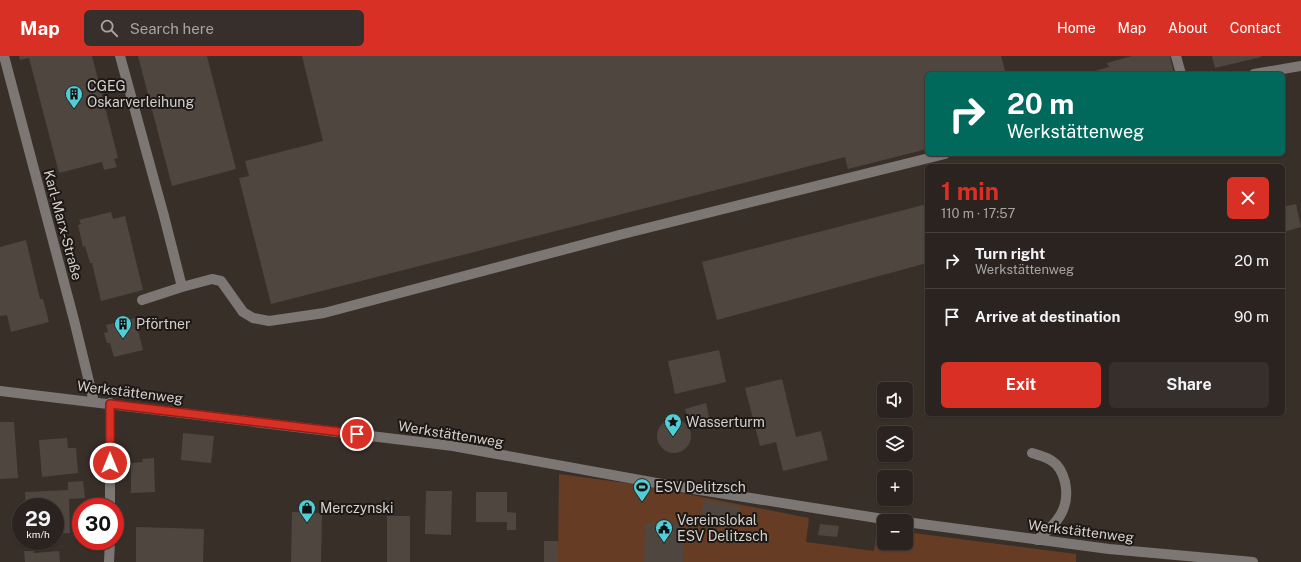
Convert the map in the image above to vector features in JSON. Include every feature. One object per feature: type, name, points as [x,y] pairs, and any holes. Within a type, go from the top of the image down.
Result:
[{"type":"street","name":"Karl-Marx-Straße","points":[[4,56],[72,312],[94,402]]},
{"type":"street","points":[[120,56],[182,287]]},
{"type":"street","points":[[1176,56],[1180,72]]},
{"type":"street","points":[[1266,72],[1301,66]]},
{"type":"street","points":[[142,300],[212,279],[221,281],[243,312],[253,318],[269,321],[324,313],[623,234],[937,156]]},
{"type":"street","name":"Werkstättenweg","points":[[0,391],[453,446],[662,484],[877,518]]},
{"type":"street","points":[[110,404],[110,498]]},
{"type":"street","points":[[1032,452],[1053,461],[1063,473],[1067,490],[1065,508],[1052,527],[1036,540]]},
{"type":"street","name":"Werkstättenweg","points":[[913,523],[1109,549],[1253,562]]},
{"type":"street","points":[[109,562],[110,550]]},
{"type":"shaded area","name":"ESV Delitzsch","points":[[559,474],[641,485],[809,518],[806,542],[874,551],[877,529],[877,550],[913,550],[913,533],[1076,554],[1076,562],[558,562]]},
{"type":"building","name":"CGEG Oskarverleihung","points":[[19,56],[92,56],[118,158],[114,159],[117,167],[104,170],[102,162],[59,173],[29,58],[20,60]]},
{"type":"building","points":[[138,56],[207,56],[236,169],[172,186]]},
{"type":"building","points":[[302,56],[1001,56],[1005,72],[925,72],[925,150],[848,169],[845,157],[271,304],[239,178],[249,176],[245,161],[323,141]]},
{"type":"building","points":[[1132,56],[1170,56],[1174,72],[1091,72],[1109,67],[1107,63]]},
{"type":"building","points":[[1212,56],[1261,56],[1261,57],[1215,68]]},
{"type":"building","points":[[1296,204],[1301,227],[1285,231],[1285,207]]},
{"type":"building","points":[[925,205],[925,264],[717,320],[702,262]]},
{"type":"building","points":[[111,212],[113,219],[125,216],[143,290],[101,301],[92,263],[90,263],[85,246],[83,247],[78,225],[81,224],[79,220]]},
{"type":"building","points":[[26,240],[40,299],[43,299],[49,322],[11,332],[7,315],[0,316],[0,247]]},
{"type":"building","name":"Pförtner","points":[[135,318],[143,350],[114,357],[110,343],[107,343],[104,333],[108,332],[106,325]]},
{"type":"building","points":[[719,350],[726,382],[675,394],[668,361]]},
{"type":"building","points":[[782,379],[796,437],[821,431],[828,460],[783,471],[776,442],[760,446],[745,388]]},
{"type":"building","points":[[706,403],[710,422],[690,427],[685,409]]},
{"type":"building","points":[[671,419],[677,419],[681,420],[688,426],[691,436],[690,443],[684,450],[677,453],[671,453],[667,452],[660,446],[657,439],[657,433],[658,429],[664,422]]},
{"type":"building","points":[[0,422],[14,422],[18,478],[0,479]]},
{"type":"building","points":[[183,433],[214,436],[211,463],[181,460]]},
{"type":"building","points":[[67,438],[68,448],[76,448],[78,473],[42,477],[39,440]]},
{"type":"building","points":[[154,458],[155,492],[131,493],[131,463],[143,462],[142,459]]},
{"type":"building","points":[[83,481],[85,498],[69,499],[70,533],[64,533],[64,498],[25,498],[25,492],[68,490],[68,482]]},
{"type":"building","points":[[426,491],[452,491],[451,535],[425,534]]},
{"type":"building","points":[[476,492],[507,492],[507,512],[516,513],[516,530],[507,530],[507,522],[476,522]]},
{"type":"building","points":[[704,500],[740,507],[737,524],[701,518]]},
{"type":"building","points":[[292,512],[322,513],[321,562],[291,562]]},
{"type":"building","points":[[387,516],[410,516],[410,562],[387,562]]},
{"type":"building","name":"Vereinslokal ESV Delitzsch","points":[[645,523],[684,524],[683,562],[644,562]]},
{"type":"building","points":[[820,524],[839,526],[837,537],[818,535]]},
{"type":"building","points":[[136,527],[204,529],[203,562],[136,562]]},
{"type":"building","points":[[544,541],[558,541],[558,562],[544,562]]},
{"type":"building","points":[[24,551],[34,551],[34,553],[59,551],[60,562],[25,562]]},
{"type":"place","name":"CGEG Oskarverleihung","points":[[74,109]]},
{"type":"place","name":"Pförtner","points":[[123,339]]},
{"type":"place","name":"Wasserturm","points":[[673,437]]},
{"type":"place","name":"ESV Delitzsch","points":[[642,502]]},
{"type":"place","name":"Merczynski","points":[[307,523]]},
{"type":"place","name":"Vereinslokal ESV Delitzsch","points":[[664,543]]},
{"type":"route","points":[[110,463],[110,404],[357,434]]}]
